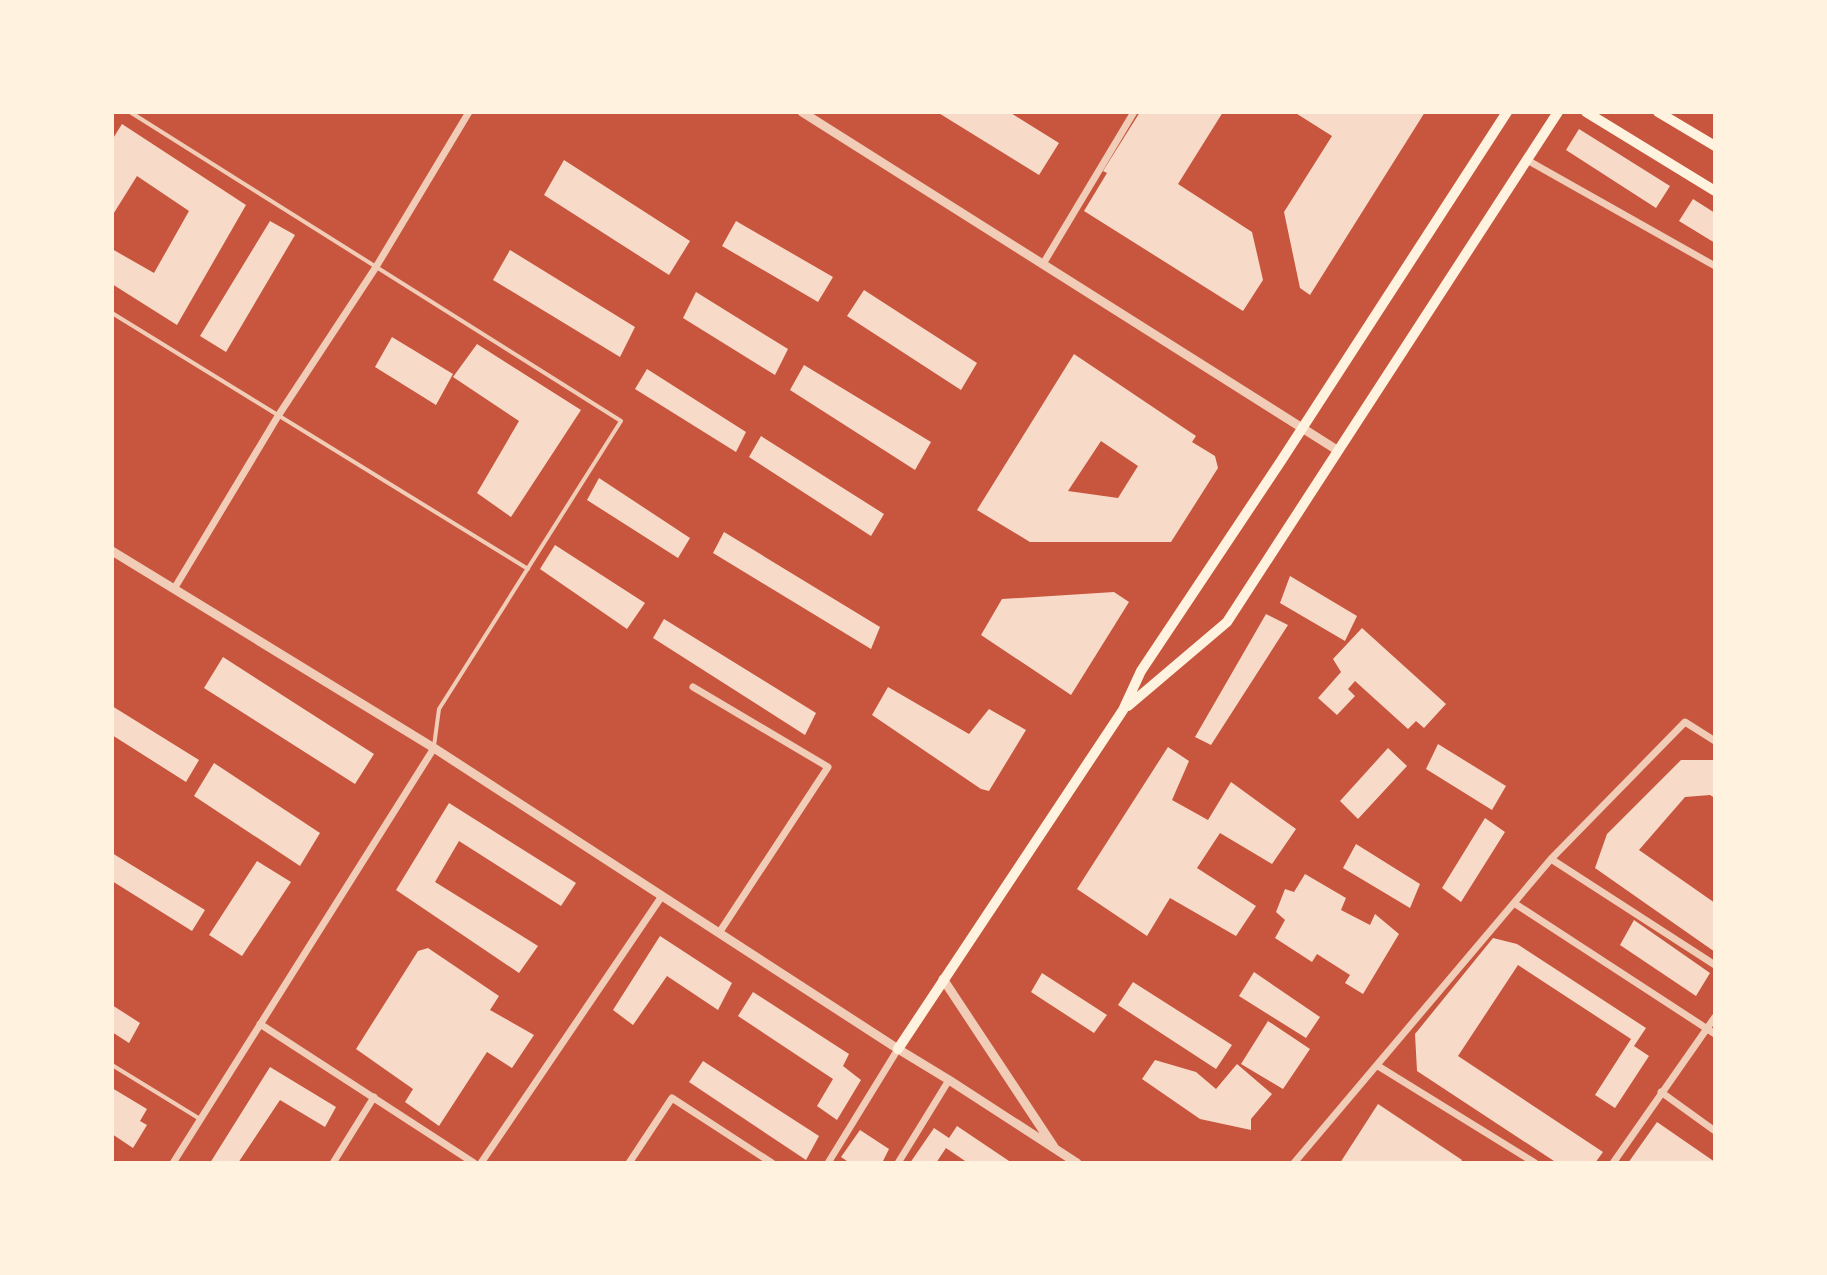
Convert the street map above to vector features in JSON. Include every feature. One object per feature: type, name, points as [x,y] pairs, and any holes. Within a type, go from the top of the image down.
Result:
[{"type":"main road","points":[[898,1049],[1123,710],[1141,671],[1507,112]]},
{"type":"main road","points":[[1123,710],[1227,622],[1558,112]]},
{"type":"main road","points":[[1586,112],[1715,191]]},
{"type":"main road","points":[[1658,112],[1715,146]]},
{"type":"street","points":[[174,589],[278,416],[376,267],[469,112]]},
{"type":"street","points":[[802,112],[815,116],[1337,450]]},
{"type":"street","points":[[1043,264],[1134,112]]},
{"type":"street","points":[[1527,160],[1715,266]]},
{"type":"street","points":[[112,551],[434,748],[1077,1163]]},
{"type":"street","points":[[693,687],[828,767],[719,933]]},
{"type":"street","points":[[1294,1163],[1551,859],[1685,722],[1715,741]]},
{"type":"street","points":[[173,1163],[434,748]]},
{"type":"street","points":[[1551,859],[1715,965]]},
{"type":"street","points":[[481,1163],[662,896]]},
{"type":"street","points":[[1514,903],[1711,1031]]},
{"type":"street","points":[[943,979],[1056,1150]]},
{"type":"street","points":[[1613,1163],[1661,1092],[1711,1031],[1715,1017]]},
{"type":"street","points":[[260,1024],[474,1163]]},
{"type":"street","points":[[828,1163],[898,1049]]},
{"type":"street","points":[[1378,1066],[1535,1163]]},
{"type":"street","points":[[898,1163],[949,1080]]},
{"type":"street","points":[[1661,1092],[1715,1131]]},
{"type":"street","points":[[333,1163],[374,1097]]},
{"type":"street","points":[[629,1163],[672,1098],[772,1163]]},
{"type":"lane","points":[[130,112],[621,421],[439,709],[434,748]]},
{"type":"lane","points":[[112,313],[528,569]]},
{"type":"lane","points":[[112,1065],[200,1119]]},
{"type":"building","points":[[937,112],[1009,112],[1059,143],[1039,175]]},
{"type":"building","points":[[1140,112],[1223,112],[1178,184],[1252,232],[1263,280],[1243,311],[1084,211],[1107,173],[1103,171]]},
{"type":"building","points":[[1294,112],[1425,112],[1310,295],[1300,288],[1284,212],[1332,136]]},
{"type":"building","points":[[122,124],[246,205],[177,325],[112,284],[112,249],[154,273],[189,211],[137,176],[112,216],[112,140]]},
{"type":"building","points":[[1579,129],[1670,186],[1656,208],[1566,150]]},
{"type":"building","points":[[564,160],[690,241],[669,275],[544,195]]},
{"type":"building","points":[[1693,199],[1715,213],[1715,243],[1679,221]]},
{"type":"building","points":[[270,221],[295,235],[226,352],[200,336]]},
{"type":"building","points":[[736,221],[833,277],[818,302],[722,246]]},
{"type":"building","points":[[510,250],[635,327],[620,357],[493,280]]},
{"type":"building","points":[[864,290],[977,363],[961,390],[847,316]]},
{"type":"building","points":[[696,292],[788,349],[775,375],[683,318]]},
{"type":"building","points":[[392,337],[453,374],[436,405],[375,367]]},
{"type":"building","points":[[477,344],[581,410],[511,517],[477,493],[519,421],[453,377]]},
{"type":"building","points":[[1074,354],[1196,436],[1192,442],[1215,456],[1218,468],[1171,542],[1030,542],[977,510]],"holes":[[[1101,441],[1138,466],[1118,498],[1068,491]]]},
{"type":"building","points":[[804,365],[931,442],[915,470],[790,390]]},
{"type":"building","points":[[647,369],[746,432],[736,452],[635,389]]},
{"type":"building","points":[[761,436],[884,514],[871,536],[749,457]]},
{"type":"building","points":[[599,478],[690,538],[678,558],[587,500]]},
{"type":"building","points":[[724,532],[880,627],[871,649],[713,553]]},
{"type":"building","points":[[555,545],[645,603],[627,629],[540,569]]},
{"type":"building","points":[[1290,576],[1357,616],[1345,641],[1280,603]]},
{"type":"building","points":[[1114,592],[1129,602],[1071,695],[981,635],[1002,599]]},
{"type":"building","points":[[1266,614],[1288,625],[1211,745],[1195,737]]},
{"type":"building","points":[[664,619],[816,713],[805,735],[653,638]]},
{"type":"building","points":[[1362,628],[1446,704],[1424,728],[1416,721],[1408,729],[1355,681],[1348,689],[1355,696],[1337,715],[1318,698],[1341,672],[1333,659]]},
{"type":"building","points":[[223,657],[374,754],[355,784],[204,688]]},
{"type":"building","points":[[888,687],[969,734],[989,709],[1026,730],[989,791],[981,789],[872,715]]},
{"type":"building","points":[[112,706],[199,760],[186,782],[112,735]]},
{"type":"building","points":[[1438,744],[1506,786],[1492,810],[1426,769]]},
{"type":"building","points":[[1168,747],[1189,761],[1172,800],[1208,820],[1231,782],[1296,829],[1272,864],[1220,833],[1197,868],[1256,906],[1236,936],[1170,898],[1147,936],[1077,889]]},
{"type":"building","points":[[1388,748],[1407,766],[1358,819],[1340,801]]},
{"type":"building","points":[[1681,760],[1715,760],[1715,798],[1710,795],[1685,797],[1639,850],[1715,903],[1715,952],[1595,868],[1607,834]]},
{"type":"building","points":[[214,763],[320,833],[300,866],[194,796]]},
{"type":"building","points":[[449,803],[576,883],[561,906],[459,841],[435,882],[538,946],[519,973],[396,890]]},
{"type":"building","points":[[1485,818],[1505,832],[1461,902],[1442,888]]},
{"type":"building","points":[[1356,844],[1420,884],[1410,908],[1343,868]]},
{"type":"building","points":[[112,853],[205,910],[192,931],[112,881]]},
{"type":"building","points":[[257,861],[291,882],[242,956],[209,935]]},
{"type":"building","points":[[1305,874],[1346,898],[1341,910],[1370,925],[1375,914],[1399,934],[1363,994],[1345,983],[1350,975],[1317,954],[1312,962],[1275,938],[1285,920],[1276,912],[1285,889],[1294,892]]},
{"type":"building","points":[[1634,920],[1710,973],[1696,996],[1620,945]]},
{"type":"building","points":[[660,936],[732,983],[718,1010],[667,976],[633,1025],[613,1010]]},
{"type":"building","points":[[1493,938],[1517,944],[1646,1028],[1634,1046],[1649,1056],[1615,1108],[1595,1095],[1631,1039],[1518,965],[1458,1056],[1603,1152],[1595,1163],[1557,1163],[1417,1071],[1415,1034]]},
{"type":"building","points":[[428,948],[499,996],[490,1010],[534,1035],[512,1068],[487,1052],[439,1126],[405,1102],[413,1089],[356,1049],[418,951]]},
{"type":"building","points":[[1254,972],[1320,1017],[1306,1038],[1239,996]]},
{"type":"building","points":[[1042,973],[1107,1015],[1094,1033],[1031,992]]},
{"type":"building","points":[[1133,982],[1232,1045],[1216,1069],[1118,1005]]},
{"type":"building","points":[[753,992],[849,1054],[843,1066],[861,1080],[837,1120],[817,1106],[833,1079],[738,1016]]},
{"type":"building","points":[[112,1005],[140,1023],[129,1043],[112,1032]]},
{"type":"building","points":[[1268,1021],[1310,1049],[1283,1089],[1241,1064]]},
{"type":"building","points":[[1155,1060],[1196,1072],[1216,1089],[1237,1064],[1272,1094],[1251,1119],[1251,1130],[1200,1119],[1142,1079]]},
{"type":"building","points":[[703,1061],[819,1136],[806,1160],[689,1082]]},
{"type":"building","points":[[270,1067],[336,1107],[325,1127],[280,1100],[238,1163],[210,1163]]},
{"type":"building","points":[[112,1088],[147,1109],[140,1121],[147,1125],[133,1148],[112,1134]]},
{"type":"building","points":[[1378,1104],[1462,1160],[1460,1163],[1340,1163]]},
{"type":"building","points":[[1657,1122],[1715,1162],[1715,1163],[1628,1163]]},
{"type":"building","points":[[957,1126],[1012,1163],[968,1163],[946,1148],[936,1163],[910,1163],[934,1128],[949,1138]]},
{"type":"building","points":[[860,1130],[889,1149],[882,1163],[850,1163],[841,1157]]}]
